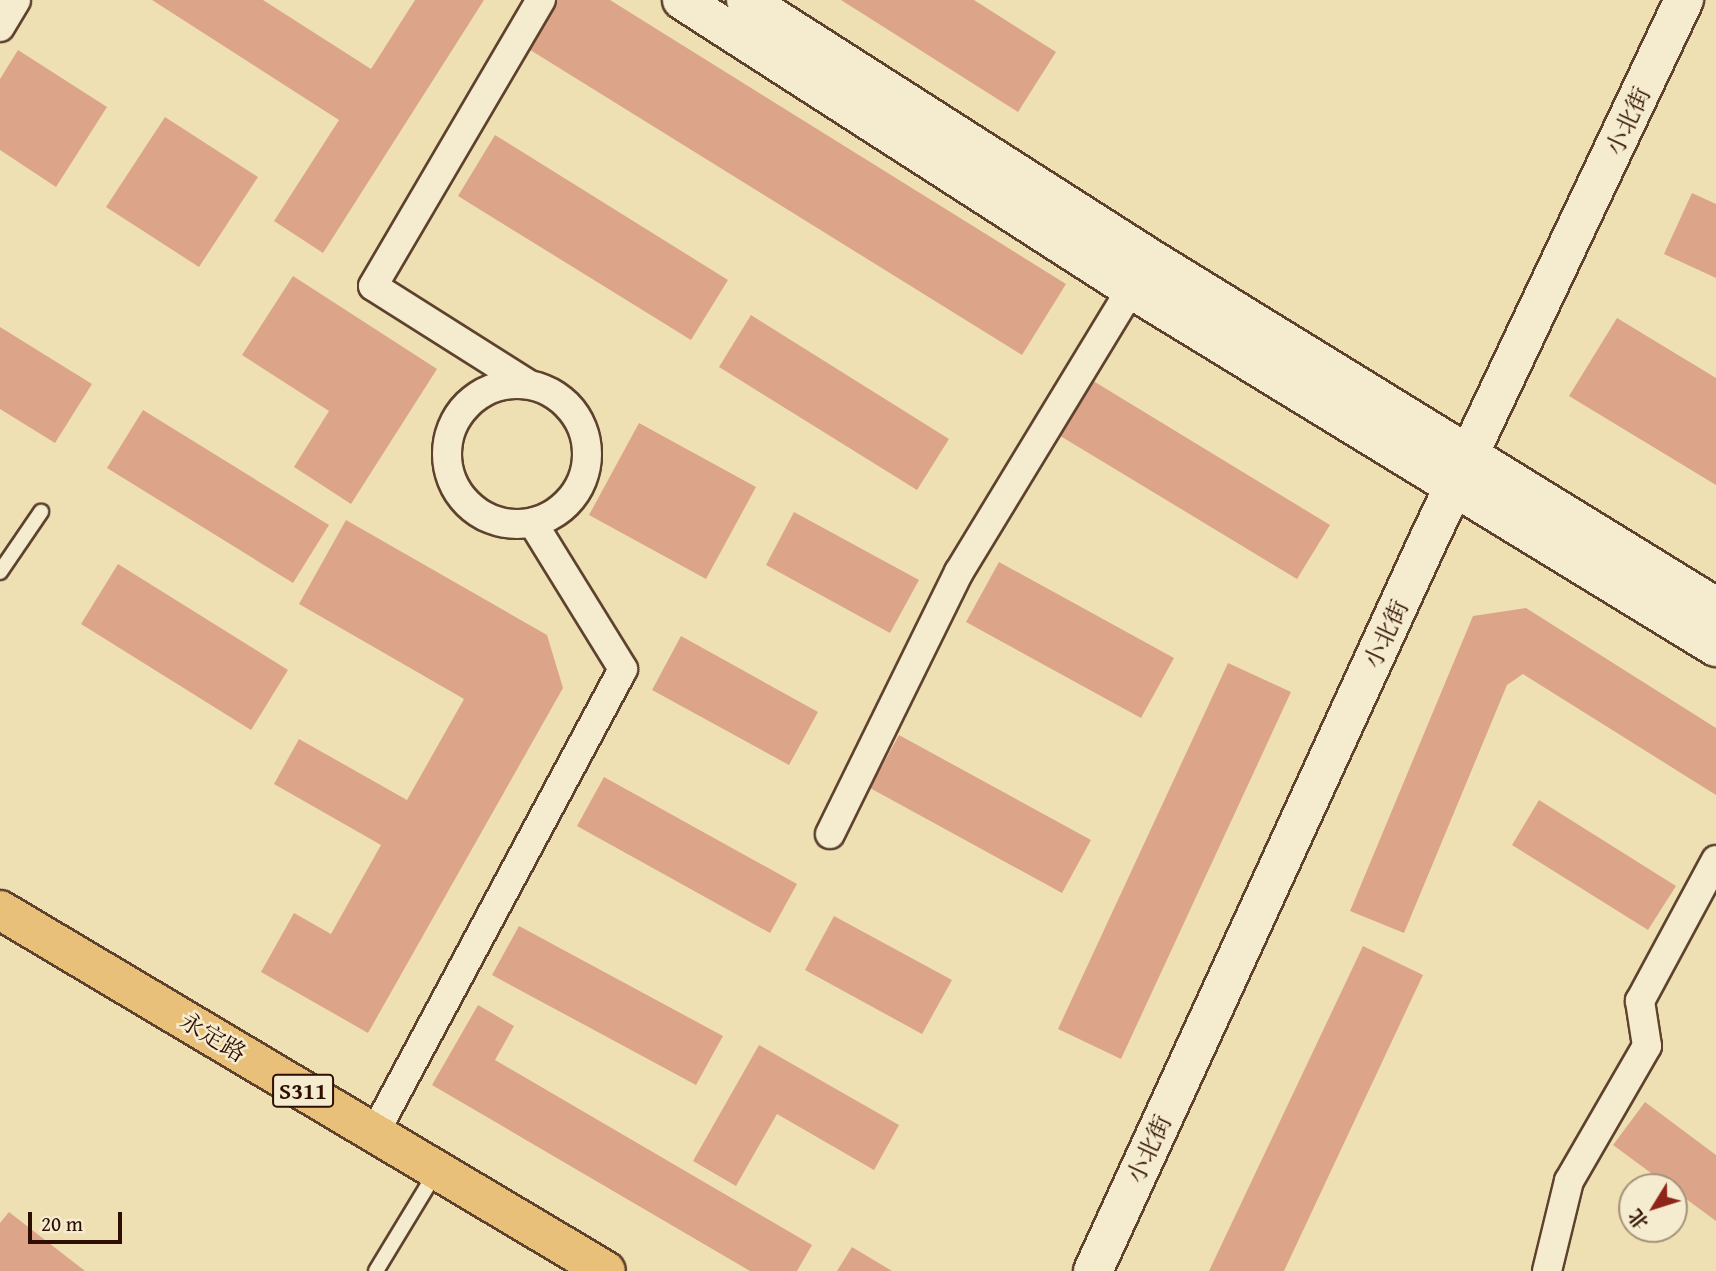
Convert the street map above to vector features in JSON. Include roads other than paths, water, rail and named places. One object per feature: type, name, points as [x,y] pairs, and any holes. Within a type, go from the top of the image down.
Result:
[{"type":"main road","name":"永定路","points":[[0,910],[607,1271]]},
{"type":"street","points":[[0,27],[16,0]]},
{"type":"street","points":[[528,384],[501,385],[476,396],[457,416],[447,442],[448,470],[460,495],[479,514],[505,524],[533,523],[558,512],[577,492],[587,466],[586,438],[574,413],[554,394],[528,384],[373,286],[541,0]]},
{"type":"street","points":[[682,0],[1130,289],[1716,607]]},
{"type":"street","points":[[746,0],[1151,259],[1465,472],[1716,647]]},
{"type":"street","name":"小北街","points":[[1093,1271],[1428,541],[1465,472],[1684,0]]},
{"type":"street","points":[[830,834],[959,572],[1130,289]]},
{"type":"street","points":[[373,1133],[623,669],[533,523]]},
{"type":"street","points":[[1547,1271],[1569,1181],[1647,1046],[1640,1002],[1716,860]]},
{"type":"lane","points":[[0,572],[41,512]]},
{"type":"lane","points":[[376,1271],[437,1171]]}]
